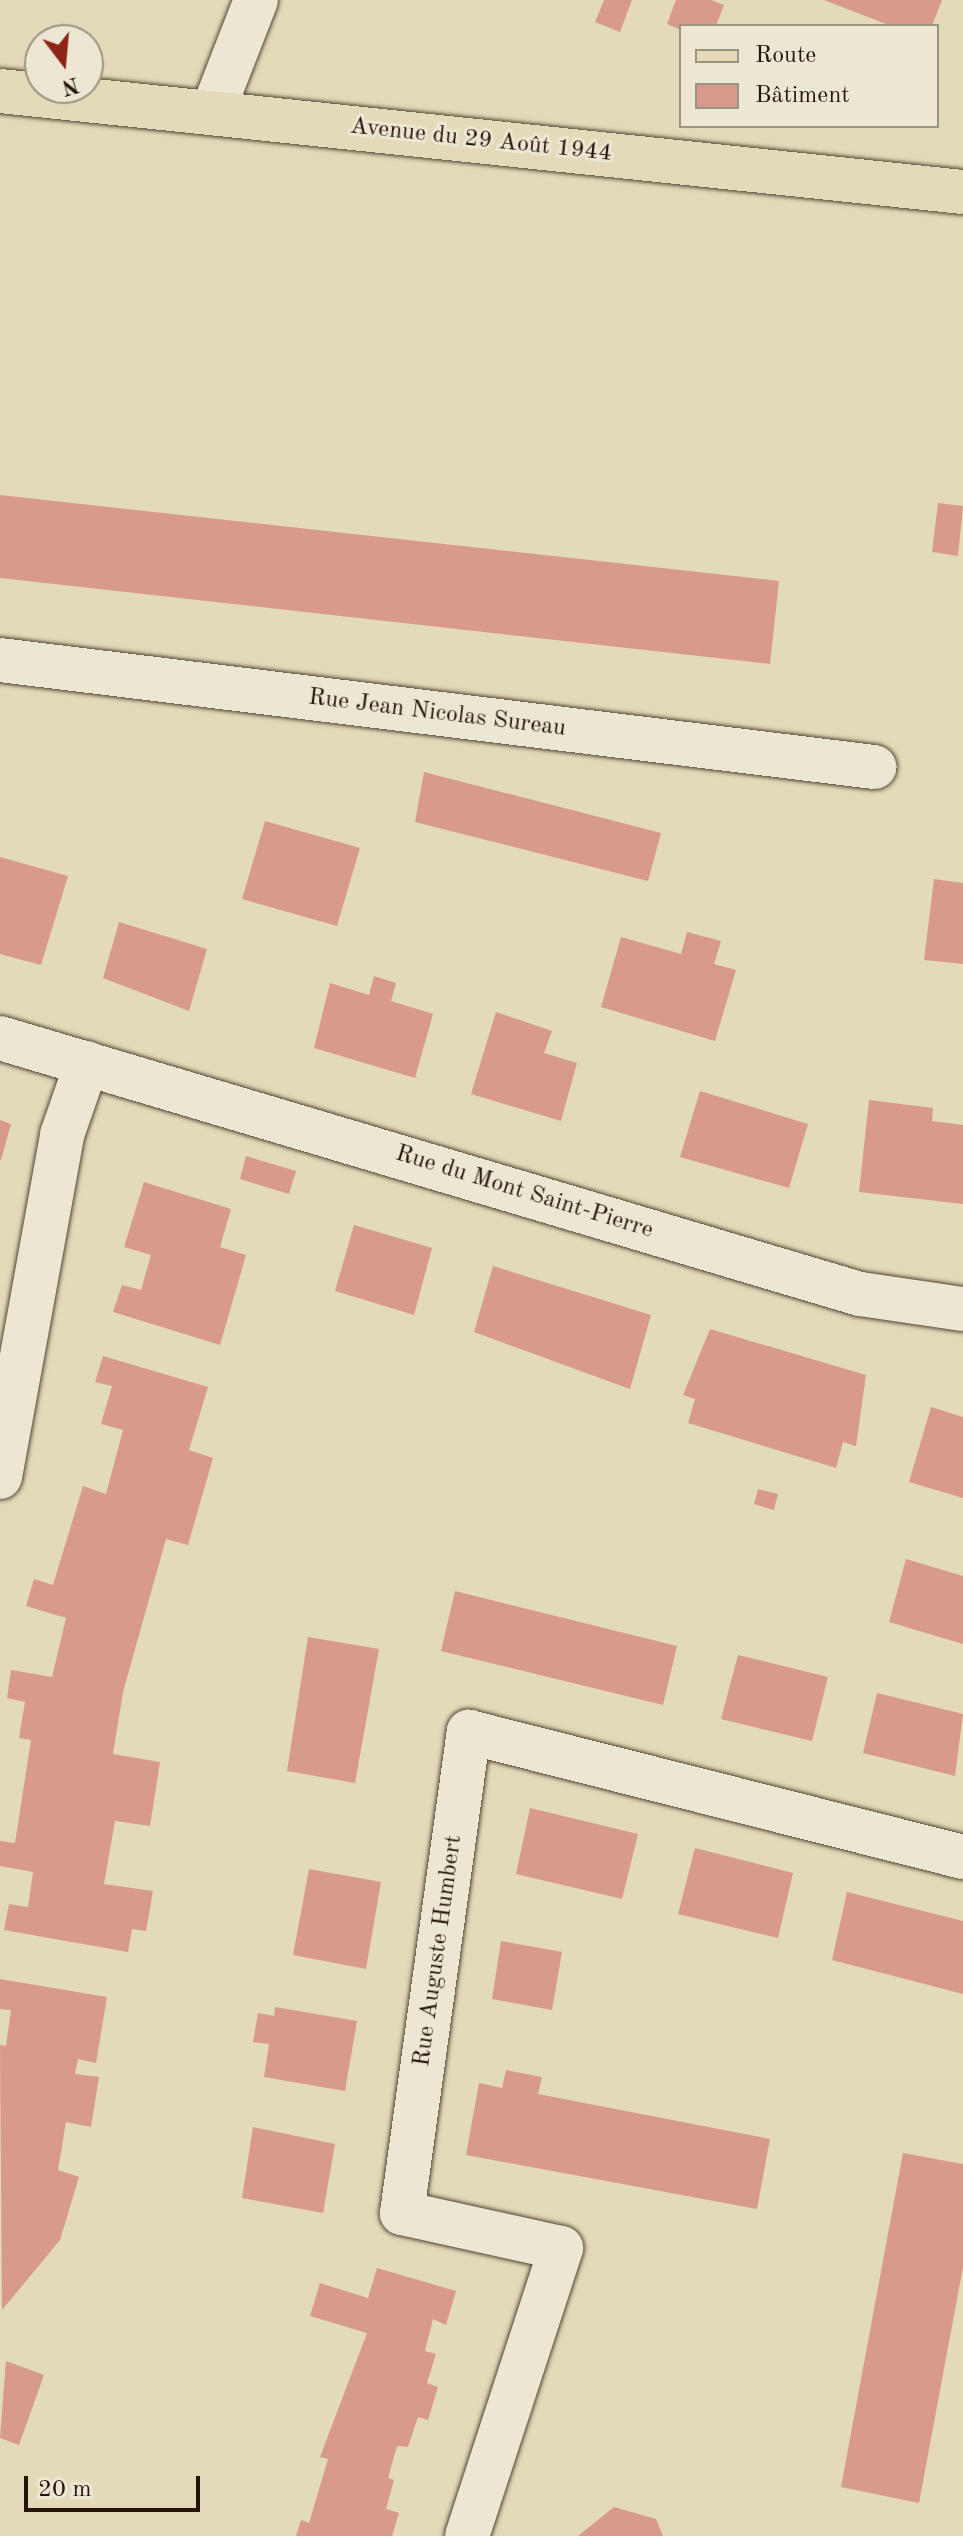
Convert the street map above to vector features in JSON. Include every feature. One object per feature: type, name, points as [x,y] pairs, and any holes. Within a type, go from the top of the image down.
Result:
[{"type":"main road","name":"Avenue du 29 Août 1944","points":[[0,91],[963,192]]},
{"type":"street","points":[[212,113],[256,0]]},
{"type":"street","name":"Rue Jean Nicolas Sureau","points":[[0,660],[874,767]]},
{"type":"street","name":"Rue du Mont Saint-Pierre","points":[[0,1038],[860,1294],[963,1309]]},
{"type":"street","points":[[0,1477],[62,1135],[87,1063]]},
{"type":"street","name":"Rue Auguste Humbert","points":[[467,2536],[561,2248],[402,2213],[469,1732],[963,1857]]},
{"type":"building","points":[[604,0],[632,0],[620,32],[595,22]]},
{"type":"building","points":[[676,0],[711,0],[724,5],[717,24],[679,24],[679,29],[667,24]]},
{"type":"building","points":[[824,0],[942,0],[933,24],[886,24]]},
{"type":"building","points":[[0,495],[779,581],[770,664],[0,578]]},
{"type":"building","points":[[938,503],[963,506],[958,556],[932,552]]},
{"type":"building","points":[[424,772],[661,833],[648,881],[415,822]]},
{"type":"building","points":[[265,821],[360,848],[337,926],[242,899]]},
{"type":"building","points":[[0,857],[68,876],[41,965],[0,954]]},
{"type":"building","points":[[934,879],[963,883],[963,964],[924,960]]},
{"type":"building","points":[[119,922],[207,949],[189,1011],[103,978]]},
{"type":"building","points":[[687,932],[721,941],[714,964],[736,970],[715,1041],[601,1007],[621,937],[681,954]]},
{"type":"building","points":[[374,976],[396,983],[391,1001],[433,1014],[415,1078],[314,1048],[330,983],[369,995]]},
{"type":"building","points":[[496,1012],[552,1031],[544,1053],[577,1063],[561,1121],[471,1094]]},
{"type":"building","points":[[700,1091],[808,1124],[789,1188],[680,1157]]},
{"type":"building","points":[[869,1100],[933,1108],[932,1121],[963,1125],[963,1204],[859,1192]]},
{"type":"building","points":[[0,1120],[11,1124],[1,1160],[0,1160]]},
{"type":"building","points":[[246,1156],[296,1171],[289,1194],[240,1179]]},
{"type":"building","points":[[144,1182],[231,1209],[220,1247],[246,1255],[220,1345],[113,1312],[122,1285],[141,1290],[151,1255],[124,1247]]},
{"type":"building","points":[[354,1225],[432,1248],[414,1315],[335,1291]]},
{"type":"building","points":[[493,1266],[651,1315],[630,1389],[474,1332]]},
{"type":"building","points":[[710,1329],[866,1375],[856,1446],[843,1442],[836,1468],[688,1423],[695,1399],[683,1395]]},
{"type":"building","points":[[103,1356],[208,1387],[189,1450],[213,1458],[188,1545],[166,1539],[123,1692],[113,1754],[160,1762],[150,1826],[115,1821],[104,1884],[153,1891],[146,1931],[132,1929],[128,1952],[4,1930],[9,1904],[28,1907],[33,1872],[0,1866],[0,1841],[15,1843],[31,1740],[19,1738],[25,1702],[7,1698],[11,1670],[52,1677],[66,1618],[26,1606],[34,1579],[53,1585],[83,1486],[106,1494],[123,1430],[101,1424],[112,1386],[95,1382]]},
{"type":"building","points":[[931,1407],[963,1417],[963,1498],[909,1482]]},
{"type":"building","points":[[758,1489],[778,1494],[774,1510],[754,1504]]},
{"type":"building","points":[[906,1559],[963,1576],[963,1644],[889,1622]]},
{"type":"building","points":[[455,1591],[677,1646],[663,1705],[441,1651]]},
{"type":"building","points":[[308,1637],[379,1649],[355,1783],[287,1771]]},
{"type":"building","points":[[738,1655],[828,1677],[812,1741],[721,1719]]},
{"type":"building","points":[[877,1693],[963,1714],[955,1776],[863,1753]]},
{"type":"building","points":[[530,1808],[638,1834],[622,1899],[516,1874]]},
{"type":"building","points":[[695,1848],[793,1873],[778,1938],[678,1914]]},
{"type":"building","points":[[309,1869],[381,1882],[366,1969],[293,1955]]},
{"type":"building","points":[[847,1892],[963,1921],[963,1994],[832,1960]]},
{"type":"building","points":[[501,1941],[562,1952],[552,2010],[492,1999]]},
{"type":"building","points":[[0,1979],[107,1997],[96,2063],[78,2059],[75,2074],[99,2077],[91,2127],[66,2122],[58,2170],[79,2177],[60,2240],[2,2310],[0,2045],[6,2046],[11,2010],[0,2009]]},
{"type":"building","points":[[275,2007],[357,2021],[345,2091],[264,2077],[269,2044],[253,2042],[258,2013],[274,2016]]},
{"type":"building","points":[[506,2070],[542,2077],[538,2094],[770,2139],[757,2209],[466,2155],[479,2083],[502,2088]]},
{"type":"building","points":[[253,2127],[335,2144],[323,2213],[242,2198]]},
{"type":"building","points":[[903,2153],[963,2164],[963,2267],[919,2503],[841,2487]]},
{"type":"building","points":[[377,2268],[456,2291],[446,2325],[433,2319],[425,2351],[436,2354],[427,2383],[438,2387],[428,2420],[418,2417],[408,2447],[397,2446],[388,2478],[394,2480],[386,2509],[399,2513],[392,2536],[296,2536],[301,2520],[309,2523],[328,2459],[320,2457],[367,2333],[310,2316],[320,2283],[368,2298]]},
{"type":"building","points":[[6,2361],[44,2375],[19,2445],[0,2438]]},
{"type":"building","points":[[614,2507],[656,2519],[663,2536],[578,2536]]}]
